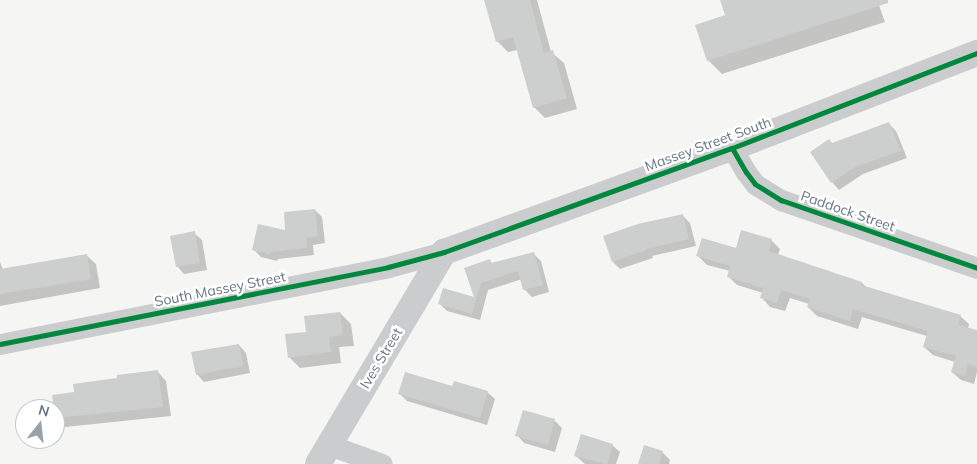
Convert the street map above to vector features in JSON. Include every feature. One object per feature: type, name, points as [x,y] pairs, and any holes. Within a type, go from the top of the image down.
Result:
[{"type":"street","name":"Massey Street South","points":[[444,252],[732,148],[977,53]]},
{"type":"street","name":"Paddock Street","points":[[732,148],[746,172],[766,192],[781,200],[977,268]]},
{"type":"street","name":"South Massey Street","points":[[0,344],[388,267],[444,252]]},
{"type":"street","name":"Ives Street","points":[[323,454],[444,252]]},
{"type":"street","points":[[323,454],[382,464]]},
{"type":"building","points":[[484,0],[530,0],[544,53],[553,50],[567,98],[533,108],[513,37],[496,42]]},
{"type":"building","points":[[720,0],[888,0],[888,3],[707,61],[695,25],[725,15]]},
{"type":"building","points":[[889,122],[901,151],[855,167],[831,183],[810,152],[829,139],[832,143]]},
{"type":"building","points":[[315,209],[318,236],[306,238],[307,248],[271,252],[270,254],[252,250],[258,224],[285,230],[284,212]]},
{"type":"building","points":[[683,214],[689,239],[646,249],[612,262],[603,236],[638,224]]},
{"type":"building","points":[[741,230],[772,239],[769,251],[862,282],[861,285],[961,315],[958,325],[977,330],[977,367],[968,364],[965,376],[951,372],[956,356],[923,347],[928,331],[853,309],[850,321],[807,307],[810,299],[781,290],[777,303],[760,298],[763,288],[727,277],[730,266],[696,256],[702,238],[736,248]]},
{"type":"building","points":[[195,231],[200,263],[176,267],[170,236]]},
{"type":"building","points":[[534,252],[543,285],[523,290],[518,271],[481,283],[472,314],[438,304],[443,288],[474,297],[464,268],[490,259],[491,263]]},
{"type":"building","points":[[87,254],[91,279],[0,294],[0,269]]},
{"type":"building","points":[[340,312],[343,335],[329,337],[331,352],[288,358],[285,334],[306,332],[304,316]]},
{"type":"building","points":[[239,344],[243,366],[196,375],[191,352]]},
{"type":"building","points":[[158,370],[163,407],[65,417],[65,399],[53,399],[52,395],[74,392],[73,384],[117,378],[117,375]]},
{"type":"building","points":[[405,372],[452,386],[454,381],[488,391],[480,418],[398,394]]},
{"type":"building","points":[[523,410],[555,419],[548,445],[515,436]]},
{"type":"building","points":[[581,434],[613,444],[607,464],[574,456]]},
{"type":"building","points":[[644,445],[663,451],[659,464],[638,464]]},
{"type":"cycle path","points":[[0,344],[388,267],[444,252],[732,148],[977,53]]},
{"type":"cycle path","points":[[732,148],[755,184],[781,200],[977,268]]}]
